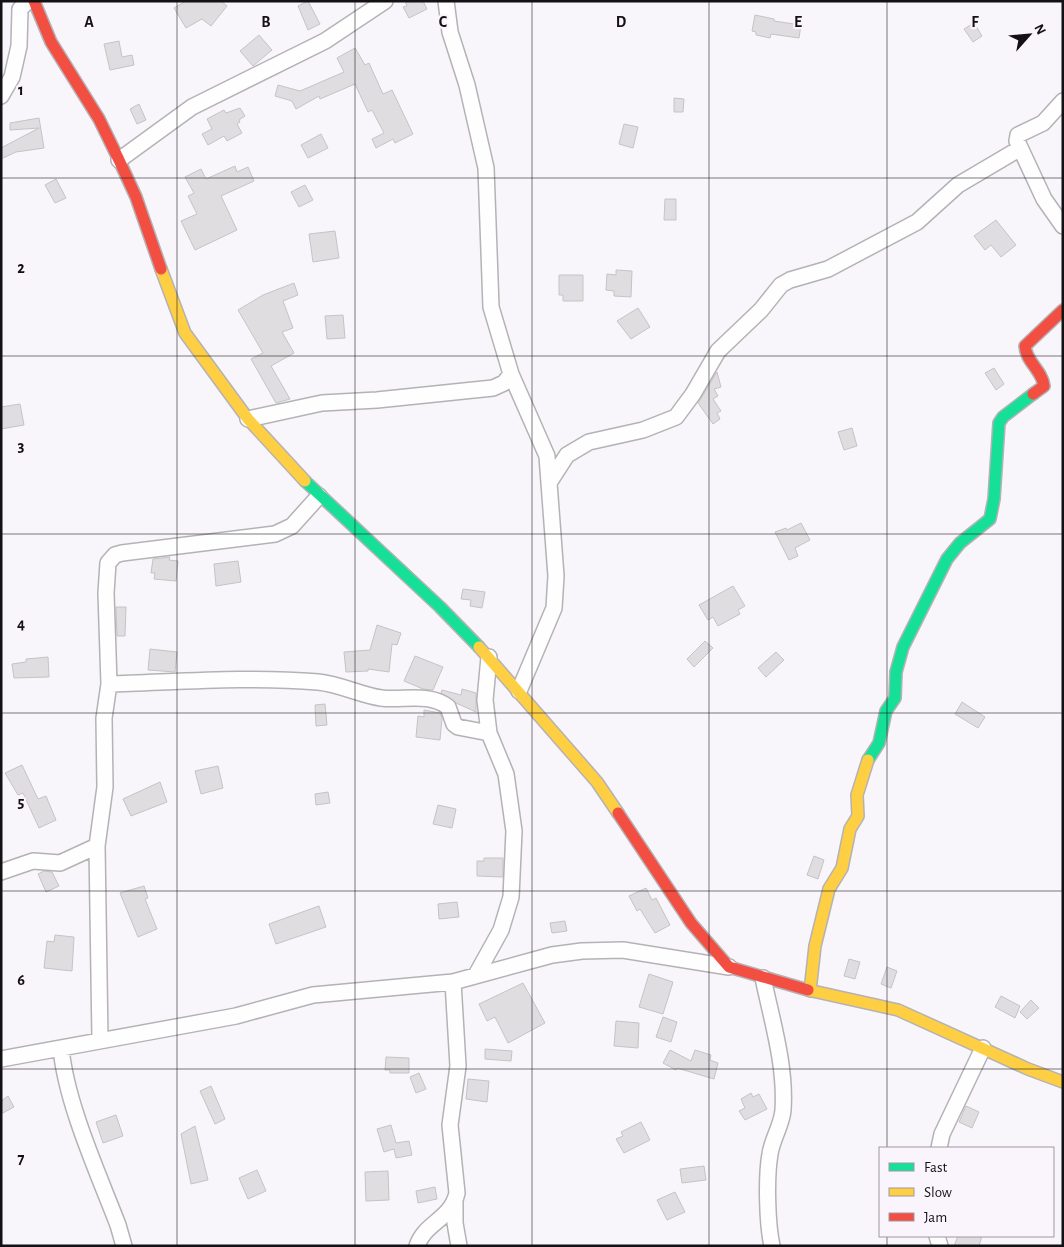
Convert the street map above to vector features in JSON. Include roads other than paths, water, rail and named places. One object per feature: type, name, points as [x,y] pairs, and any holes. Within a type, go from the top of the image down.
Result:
[{"type":"street","points":[[1,96],[12,77],[19,46],[20,9],[28,1]]},
{"type":"street","points":[[34,1],[51,42],[99,119],[136,197],[174,309],[185,333],[248,419],[319,496],[440,607],[519,691],[597,782],[691,923],[729,967]]},
{"type":"street","points":[[119,160],[192,107],[325,41],[368,6],[385,1]]},
{"type":"street","points":[[446,1],[450,32],[467,85],[486,168],[490,300],[512,374],[547,456],[556,576],[554,608],[519,691]]},
{"type":"street","points":[[1063,101],[1043,124],[1018,135],[1020,149],[1029,164],[1044,199],[1063,226]]},
{"type":"street","points":[[549,483],[567,455],[589,442],[643,430],[676,417],[693,394],[718,351],[761,310],[781,285],[790,280],[828,269],[916,222],[958,185],[1020,149]]},
{"type":"street","points":[[810,991],[815,946],[829,889],[842,868],[850,829],[858,816],[858,795],[861,777],[870,755],[879,743],[886,710],[892,705],[895,698],[896,672],[903,647],[947,559],[954,549],[990,519],[995,490],[1000,423],[1003,417],[1044,386],[1044,378],[1024,350],[1025,346],[1039,335],[1063,310]]},
{"type":"street","points":[[248,419],[322,403],[377,400],[494,388],[504,383],[512,374]]},
{"type":"street","points":[[100,1040],[97,846],[105,787],[104,718],[109,684],[106,593],[108,563],[111,558],[122,553],[275,534],[292,526],[319,496]]},
{"type":"street","points":[[476,975],[501,930],[511,898],[514,831],[508,786],[502,762],[489,734],[486,700],[489,657]]},
{"type":"street","points":[[109,684],[264,680],[318,682],[379,698],[411,698],[438,702],[448,706],[454,724],[458,727],[489,734]]},
{"type":"street","points":[[3,869],[33,861],[60,863],[97,846]]},
{"type":"street","points":[[1,1059],[236,1016],[313,995],[453,982],[552,955],[602,949],[624,950],[729,967],[810,991],[898,1010],[1063,1082]]},
{"type":"street","points":[[763,978],[781,1066],[784,1096],[783,1113],[770,1154],[768,1228],[772,1246]]},
{"type":"street","points":[[453,982],[458,1066],[450,1114],[457,1182],[455,1223],[459,1246]]},
{"type":"street","points":[[61,1048],[62,1065],[71,1099],[124,1246]]},
{"type":"street","points":[[939,1147],[942,1134],[983,1048]]},
{"type":"street","points":[[417,1246],[425,1232],[443,1218],[455,1203]]}]
